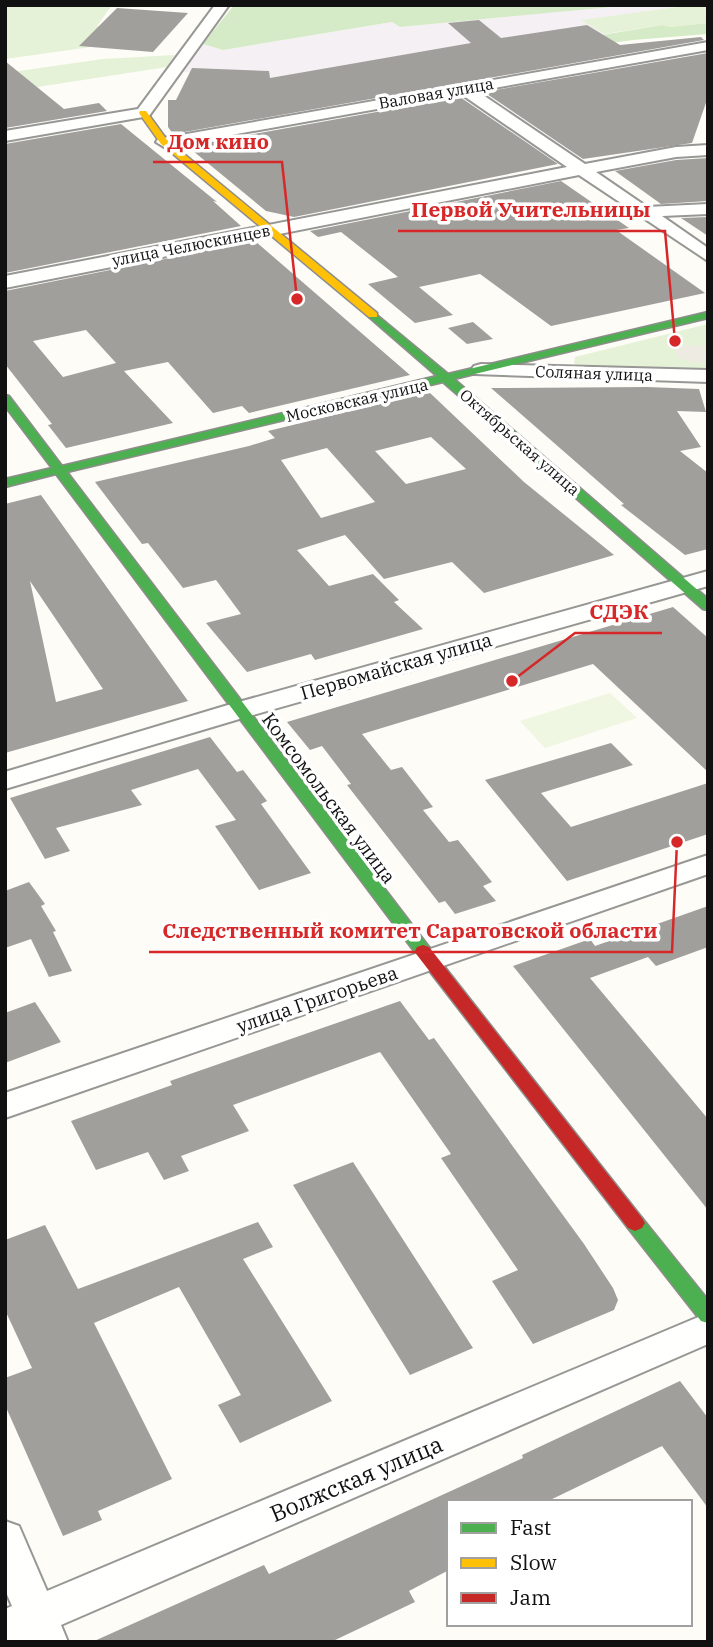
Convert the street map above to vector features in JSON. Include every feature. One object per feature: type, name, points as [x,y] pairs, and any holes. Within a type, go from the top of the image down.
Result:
[{"type":"street","points":[[5,136],[143,113],[222,5]]},
{"type":"street","name":"Валовая улица","points":[[164,142],[708,46]]},
{"type":"street","points":[[462,88],[708,256]]},
{"type":"street","name":"Октябрьская улица","points":[[143,113],[155,134],[164,142],[273,229],[447,378],[695,581],[708,606]]},
{"type":"street","name":"улица Челюскинцев","points":[[5,282],[580,170],[676,152],[708,150]]},
{"type":"street","points":[[644,212],[708,209]]},
{"type":"street","name":"Московская улица","points":[[5,483],[708,315]]},
{"type":"street","name":"Соляная улица","points":[[481,370],[708,376]]},
{"type":"street","name":"Комсомольская улица","points":[[5,398],[237,711],[427,960],[708,1315]]},
{"type":"street","name":"Первомайская улица","points":[[5,781],[237,711],[695,581]]},
{"type":"street","name":"улица Григорьева","points":[[5,1106],[708,864]]},
{"type":"street","name":"Волжская улица","points":[[30,1629],[708,1328]]},
{"type":"street","points":[[5,1539],[30,1629]]},
{"type":"shaded area","points":[[693,5],[582,20],[604,34],[301,84],[261,77],[182,72],[203,44],[223,50],[392,22],[400,27],[622,6]]},
{"type":"shaded area","points":[[685,345],[708,346],[708,363],[694,363],[678,358],[675,349]]},
{"type":"green space","points":[[5,5],[112,5],[97,26],[127,29],[91,47],[5,59]]},
{"type":"green space","points":[[234,5],[622,6],[400,27],[392,22],[223,50],[203,44]]},
{"type":"green space","points":[[708,5],[708,23],[670,27],[663,25],[604,34],[581,20]]},
{"type":"green space","points":[[708,23],[707,34],[633,40],[301,84],[663,25],[670,27]]},
{"type":"green space","points":[[175,55],[167,67],[5,92],[5,73],[103,59]]},
{"type":"green space","points":[[708,324],[708,372],[581,368],[574,363],[575,357]]},
{"type":"green space","points":[[610,693],[637,718],[545,748],[520,721]]},
{"type":"building","points":[[117,8],[188,13],[153,52],[79,46]]},
{"type":"building","points":[[479,20],[501,38],[587,25],[620,45],[701,37],[704,40],[173,134],[168,127],[168,100],[176,100],[192,68],[269,71],[270,78],[471,43],[448,23]]},
{"type":"building","points":[[708,53],[708,97],[692,143],[583,159],[484,92]]},
{"type":"building","points":[[5,61],[64,109],[99,103],[107,111],[5,128]]},
{"type":"building","points":[[460,97],[558,164],[294,217],[266,211],[187,146]]},
{"type":"building","points":[[121,124],[217,202],[213,201],[241,226],[5,273],[5,144]]},
{"type":"building","points":[[708,158],[708,201],[661,204],[615,171],[676,160]]},
{"type":"building","points":[[561,181],[629,228],[616,230],[705,293],[551,326],[480,274],[419,287],[453,315],[415,323],[368,284],[398,277],[341,232],[318,237],[310,231]]},
{"type":"building","points":[[708,217],[708,236],[681,218]]},
{"type":"building","points":[[255,241],[410,375],[249,413],[242,406],[213,413],[168,362],[124,371],[173,423],[66,448],[48,425],[52,424],[5,364],[5,291]],"holes":[[[86,330],[116,363],[63,377],[33,341]]]},
{"type":"building","points":[[473,322],[493,339],[467,344],[448,328]]},
{"type":"building","points":[[491,388],[699,389],[706,412],[677,411],[701,447],[680,451],[708,473],[708,549],[685,555],[621,505],[624,504]]},
{"type":"building","points":[[429,392],[524,482],[614,555],[484,593],[452,562],[384,579],[345,535],[297,550],[329,586],[373,574],[399,600],[394,602],[423,629],[315,660],[311,654],[247,672],[206,623],[241,614],[216,580],[183,588],[148,543],[142,544],[95,482],[275,438],[268,431]],"holes":[[[431,437],[466,469],[406,484],[375,451]],[[327,448],[375,502],[321,518],[281,460]]]},
{"type":"building","points":[[41,495],[188,701],[5,753],[5,504]],"holes":[[[30,581],[103,689],[56,702]]]},
{"type":"building","points":[[673,607],[708,638],[708,772],[593,664],[362,734],[391,770],[402,767],[433,807],[423,810],[449,842],[458,840],[492,882],[483,886],[496,901],[455,914],[445,901],[439,903],[347,785],[351,784],[322,746],[310,750],[287,722]]},
{"type":"building","points":[[210,737],[237,772],[243,770],[267,801],[261,804],[311,873],[259,890],[215,826],[236,820],[198,769],[131,790],[142,805],[56,828],[70,851],[45,859],[10,798]]},
{"type":"building","points":[[611,743],[633,765],[541,793],[571,827],[708,783],[708,834],[567,881],[485,780]]},
{"type":"building","points":[[29,882],[45,904],[41,906],[56,931],[53,932],[72,971],[49,977],[31,939],[5,948],[5,891]]},
{"type":"building","points":[[708,906],[708,947],[656,966],[648,957],[590,978],[708,1119],[708,1210],[513,966],[590,939],[595,946]]},
{"type":"building","points":[[400,1001],[429,1040],[434,1038],[584,1244],[613,1288],[618,1300],[614,1310],[533,1344],[492,1281],[518,1270],[441,1158],[451,1154],[380,1052],[233,1105],[249,1131],[181,1156],[189,1171],[164,1180],[148,1152],[96,1170],[71,1121],[172,1085],[170,1081]]},
{"type":"building","points":[[35,1002],[61,1042],[5,1063],[5,1013]]},
{"type":"building","points":[[353,1162],[473,1348],[410,1375],[293,1185]]},
{"type":"building","points":[[258,1222],[273,1247],[243,1259],[332,1401],[240,1443],[218,1405],[241,1395],[179,1287],[94,1323],[172,1479],[98,1511],[102,1520],[63,1536],[5,1405],[5,1378],[32,1368],[5,1310],[5,1240],[45,1225],[78,1289]]},
{"type":"building","points":[[680,1381],[708,1418],[708,1508],[662,1446],[550,1500],[447,1500],[447,1571],[409,1591],[415,1602],[331,1642],[92,1642],[264,1565],[269,1574],[523,1458],[522,1455]]},
{"type":"traffic: fast","points":[[373,315],[708,606]]},
{"type":"traffic: fast","points":[[5,483],[708,315]]},
{"type":"traffic: fast","points":[[5,398],[423,951]]},
{"type":"traffic: fast","points":[[635,1223],[708,1315]]},
{"type":"traffic: slow","points":[[143,113],[164,142],[373,315]]},
{"type":"traffic: jam","points":[[423,951],[635,1223]]},
{"type":"place","name":"Дом кино","points":[[297,299]]},
{"type":"place","name":"Первой Учительницы","points":[[675,341]]},
{"type":"place","name":"СДЭК","points":[[512,681]]},
{"type":"place","name":"Следственный комитет Саратовской области","points":[[677,842]]}]
